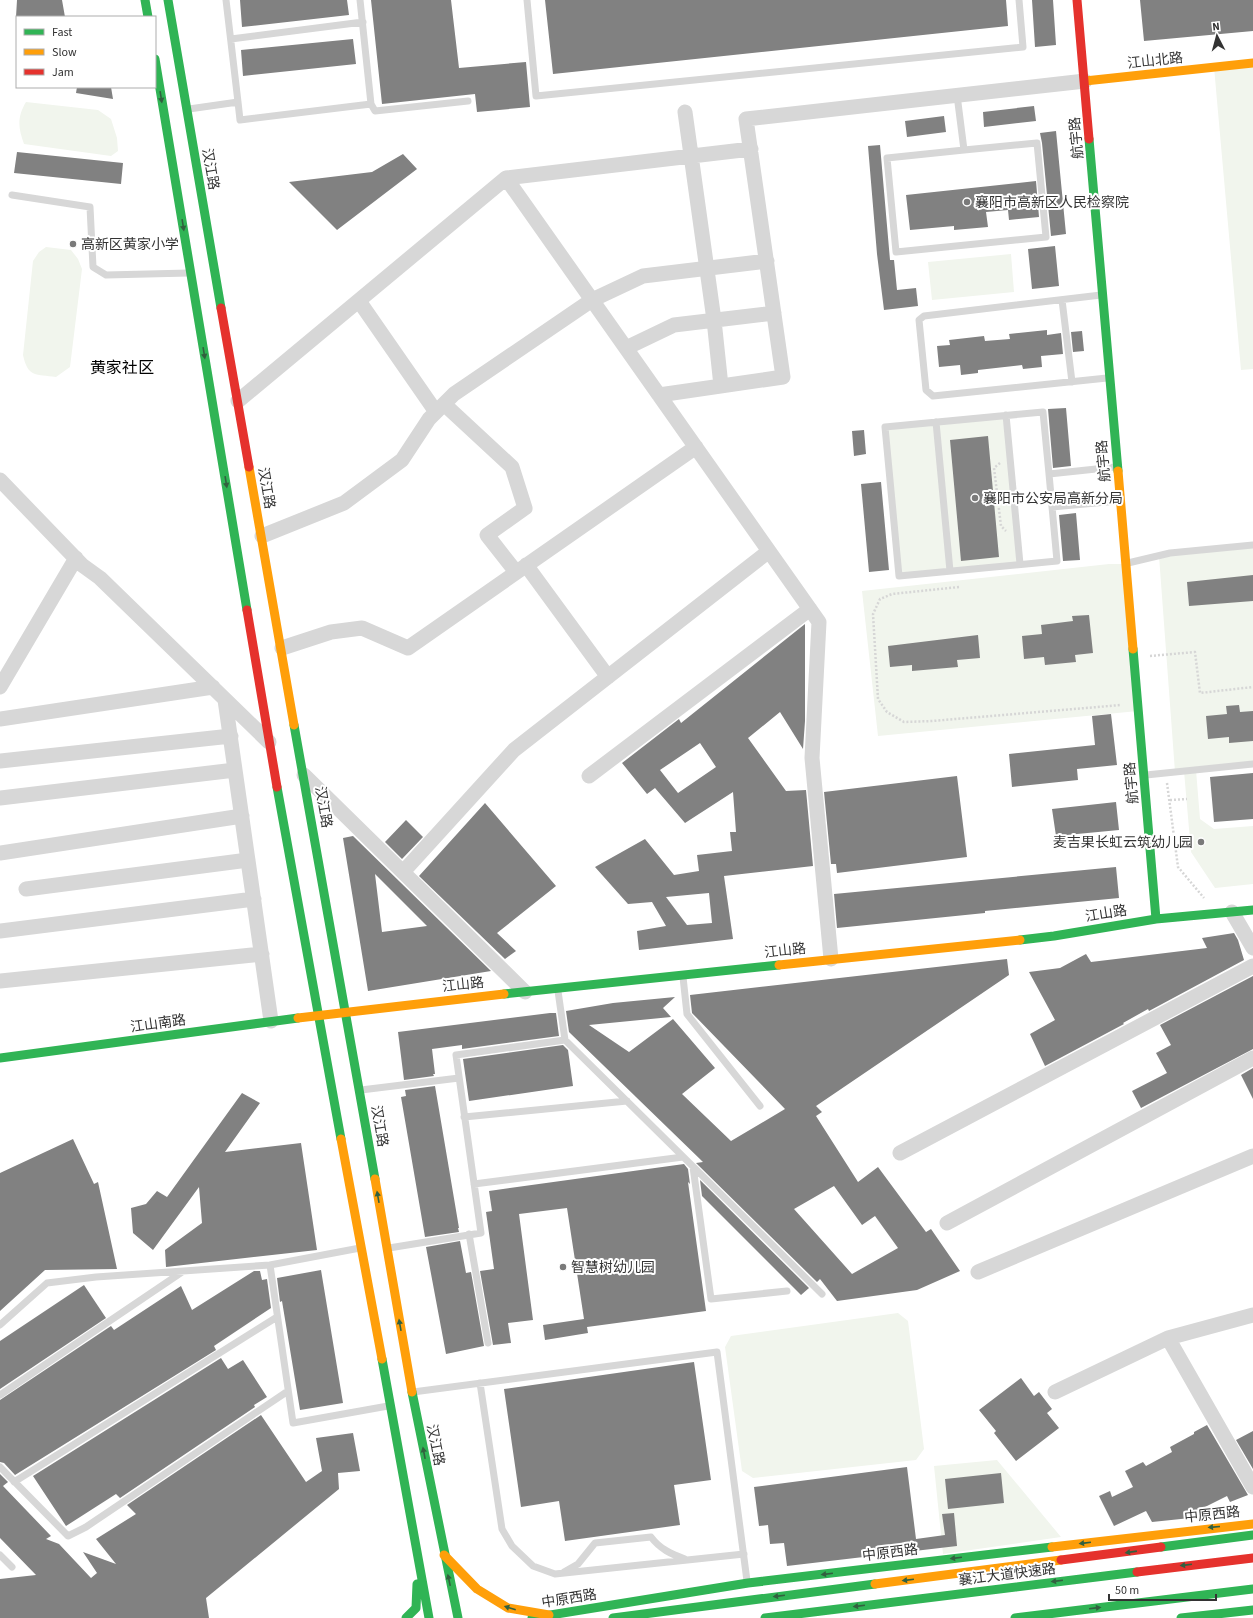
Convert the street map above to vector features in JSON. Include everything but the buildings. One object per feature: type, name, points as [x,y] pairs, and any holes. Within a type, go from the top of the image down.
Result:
[{"type":"main road","points":[[145,0],[148,16]]},
{"type":"main road","name":"汉江路","points":[[168,0],[412,1392],[458,1618]]},
{"type":"main road","name":"航宇路","points":[[1077,0],[1156,919]]},
{"type":"main road","name":"江山北路","points":[[1085,81],[1253,63]]},
{"type":"main road","points":[[156,64],[269,742],[430,1618]]},
{"type":"main road","name":"江山路","points":[[320,1015],[558,988],[1054,936],[1156,919],[1253,910]]},
{"type":"main road","name":"江山南路","points":[[0,1058],[320,1015]]},
{"type":"main road","name":"中原西路","points":[[532,1618],[748,1583],[1253,1524]]},
{"type":"main road","points":[[613,1618],[1253,1535]]},
{"type":"main road","points":[[444,1555],[477,1589],[508,1608],[548,1615]]},
{"type":"main road","name":"襄江大道快速路","points":[[765,1618],[1253,1558]]},
{"type":"main road","points":[[406,1618],[416,1608],[419,1561]]},
{"type":"main road","points":[[1015,1618],[1253,1589]]},
{"type":"main road","points":[[1182,1618],[1253,1610]]},
{"type":"street","points":[[659,395],[783,377],[746,119],[1085,81]]},
{"type":"street","points":[[686,112],[714,320],[721,386]]},
{"type":"street","points":[[238,401],[506,178],[751,149]]},
{"type":"street","points":[[506,178],[819,622],[812,758],[832,959]]},
{"type":"street","points":[[262,536],[344,504],[402,460],[429,420],[454,394],[592,300],[643,276],[767,261]]},
{"type":"street","points":[[359,301],[440,408],[512,467],[525,508],[487,535],[521,569],[608,677]]},
{"type":"street","points":[[626,348],[674,326],[774,313]]},
{"type":"street","points":[[282,648],[331,632],[362,628],[408,648],[696,447]]},
{"type":"street","points":[[0,480],[82,565],[100,578],[269,742]]},
{"type":"street","points":[[403,872],[514,750],[769,551]]},
{"type":"street","points":[[0,686],[76,558]]},
{"type":"street","points":[[589,776],[810,609]]},
{"type":"street","points":[[0,719],[213,687]]},
{"type":"street","points":[[226,700],[271,1021]]},
{"type":"street","points":[[0,761],[231,736]]},
{"type":"street","points":[[0,798],[236,770]]},
{"type":"street","points":[[304,776],[525,992]]},
{"type":"street","points":[[0,853],[242,816]]},
{"type":"street","points":[[26,889],[248,860]]},
{"type":"street","points":[[0,932],[254,899]]},
{"type":"street","points":[[1225,912],[1253,948]]},
{"type":"street","points":[[0,980],[262,954]]},
{"type":"street","points":[[900,1153],[1253,966]]},
{"type":"street","points":[[947,1223],[1253,1058]]},
{"type":"street","points":[[978,1272],[1253,1156]]},
{"type":"street","points":[[1055,1392],[1168,1338],[1253,1315]]},
{"type":"street","points":[[1168,1338],[1253,1487]]},
{"type":"lane","points":[[226,0],[240,120],[371,104]]},
{"type":"lane","points":[[360,0],[371,104],[374,111],[468,101]]},
{"type":"lane","points":[[527,0],[536,96],[1024,47],[1019,0]]},
{"type":"lane","points":[[231,38],[363,22]]},
{"type":"lane","points":[[957,96],[964,150]]},
{"type":"lane","points":[[187,110],[238,102]]},
{"type":"lane","points":[[1037,142],[1046,237],[896,252],[887,158],[964,150],[1037,142]]},
{"type":"lane","points":[[12,195],[90,207],[93,267],[106,276],[191,273]]},
{"type":"lane","points":[[1103,295],[924,316],[919,320],[926,390],[933,396],[1110,378]]},
{"type":"lane","points":[[1062,300],[1072,382]]},
{"type":"lane","points":[[1043,412],[1057,561],[899,576],[885,427],[1006,415],[1043,412]]},
{"type":"lane","points":[[1006,415],[1020,564]]},
{"type":"lane","points":[[936,422],[950,571]]},
{"type":"lane","points":[[1049,474],[1118,466]]},
{"type":"lane","points":[[1052,507],[1120,500]]},
{"type":"lane","points":[[1126,564],[1170,553],[1253,545]]},
{"type":"lane","points":[[1144,775],[1253,764]]},
{"type":"lane","points":[[683,975],[687,1014],[760,1106]]},
{"type":"lane","points":[[558,988],[565,1040],[822,1294]]},
{"type":"lane","points":[[387,1248],[481,1233],[456,1055],[565,1040]]},
{"type":"lane","points":[[359,1090],[459,1078]]},
{"type":"lane","points":[[464,1117],[626,1101]]},
{"type":"lane","points":[[474,1184],[683,1157]]},
{"type":"lane","points":[[693,1167],[711,1299],[787,1291]]},
{"type":"lane","points":[[469,1234],[488,1343]]},
{"type":"lane","points":[[0,1325],[47,1283],[96,1277],[270,1265],[362,1248]]},
{"type":"lane","points":[[270,1265],[293,1423],[390,1405]]},
{"type":"lane","points":[[0,1395],[182,1271]]},
{"type":"lane","points":[[14,1482],[277,1317]]},
{"type":"lane","points":[[412,1392],[717,1352],[748,1583]]},
{"type":"lane","points":[[480,1383],[502,1529],[512,1546],[533,1566],[555,1574],[562,1574],[744,1554]]},
{"type":"lane","points":[[0,1467],[68,1536],[86,1527],[288,1391]]},
{"type":"lane","points":[[562,1574],[578,1564],[595,1542],[651,1537],[667,1553],[687,1560]]},
{"type":"lane","points":[[0,1555],[12,1567]]},
{"type":"path","points":[[1009,453],[994,468],[1001,526],[1017,540]]},
{"type":"path","points":[[959,587],[892,594],[880,599],[873,614],[878,699],[886,712],[904,722],[932,721],[1138,703]]},
{"type":"path","points":[[1134,658],[1195,652],[1200,692],[1253,687]]},
{"type":"path","points":[[1166,773],[1178,867],[1225,912]]},
{"type":"path","points":[[1170,800],[1187,799]]},
{"type":"shaded area","points":[[1253,63],[1253,369],[1241,370],[1214,67]]},
{"type":"shaded area","points":[[26,102],[98,110],[111,119],[117,138],[118,151],[111,156],[24,144],[19,123],[23,107]]},
{"type":"shaded area","points":[[46,247],[71,250],[78,259],[82,269],[70,367],[56,377],[34,374],[27,368],[23,355],[33,261],[39,252]]},
{"type":"shaded area","points":[[1011,254],[1014,292],[932,300],[928,262]]},
{"type":"shaded area","points":[[1006,415],[1020,564],[899,576],[885,427]]},
{"type":"shaded area","points":[[1253,545],[1253,764],[1196,770],[1200,819],[1214,829],[1253,826],[1253,884],[1215,888],[1191,852],[1184,771],[1175,772],[1159,556]]},
{"type":"shaded area","points":[[1109,564],[1126,564],[1138,711],[878,736],[862,591]]},
{"type":"shaded area","points":[[898,1313],[908,1321],[924,1449],[916,1460],[753,1478],[742,1471],[725,1347],[731,1336]]},
{"type":"shaded area","points":[[997,1460],[1061,1537],[943,1554],[934,1466]]},
{"type":"traffic: fast","points":[[145,0],[148,16]]},
{"type":"traffic: fast","points":[[168,0],[221,308]]},
{"type":"traffic: fast","points":[[156,65],[247,610]]},
{"type":"traffic: fast","points":[[1089,139],[1118,471]]},
{"type":"traffic: fast","points":[[1133,649],[1156,919]]},
{"type":"traffic: fast","points":[[294,725],[375,1179]]},
{"type":"traffic: fast","points":[[277,787],[341,1139]]},
{"type":"traffic: fast","points":[[1020,940],[1054,936],[1156,919],[1253,910]]},
{"type":"traffic: fast","points":[[504,994],[779,965]]},
{"type":"traffic: fast","points":[[0,1058],[298,1018]]},
{"type":"traffic: fast","points":[[382,1359],[429,1618]]},
{"type":"traffic: fast","points":[[412,1392],[458,1618]]},
{"type":"traffic: fast","points":[[1161,1547],[1253,1535]]},
{"type":"traffic: fast","points":[[532,1618],[748,1583],[1052,1547]]},
{"type":"traffic: fast","points":[[765,1618],[1137,1572]]},
{"type":"traffic: fast","points":[[406,1618],[416,1608],[417,1584]]},
{"type":"traffic: fast","points":[[613,1618],[875,1584]]},
{"type":"traffic: fast","points":[[1015,1618],[1253,1589]]},
{"type":"traffic: fast","points":[[1181,1618],[1253,1610]]},
{"type":"traffic: slow","points":[[1085,81],[1253,63]]},
{"type":"traffic: slow","points":[[249,467],[294,725]]},
{"type":"traffic: slow","points":[[1118,471],[1133,649]]},
{"type":"traffic: slow","points":[[779,965],[1020,940]]},
{"type":"traffic: slow","points":[[298,1018],[504,994]]},
{"type":"traffic: slow","points":[[341,1139],[382,1359]]},
{"type":"traffic: slow","points":[[375,1179],[412,1392]]},
{"type":"traffic: slow","points":[[1052,1547],[1253,1524]]},
{"type":"traffic: slow","points":[[444,1555],[477,1589],[508,1608],[549,1615]]},
{"type":"traffic: slow","points":[[875,1584],[1061,1560]]},
{"type":"traffic: jam","points":[[1077,0],[1089,139]]},
{"type":"traffic: jam","points":[[221,308],[249,467]]},
{"type":"traffic: jam","points":[[247,610],[277,787]]},
{"type":"traffic: jam","points":[[1061,1560],[1161,1547]]},
{"type":"traffic: jam","points":[[1137,1572],[1253,1558]]},
{"type":"place","name":"襄阳市高新区人民检察院","points":[[967,202]]},
{"type":"place","name":"高新区黄家小学","points":[[73,244]]},
{"type":"place","name":"襄阳市公安局高新分局","points":[[975,498]]},
{"type":"place","name":"麦吉果长虹云筑幼儿园","points":[[1201,842]]},
{"type":"place","name":"智慧树幼儿园","points":[[563,1267]]},
{"type":"district","name":"黄家社区","points":[[122,367]]}]
